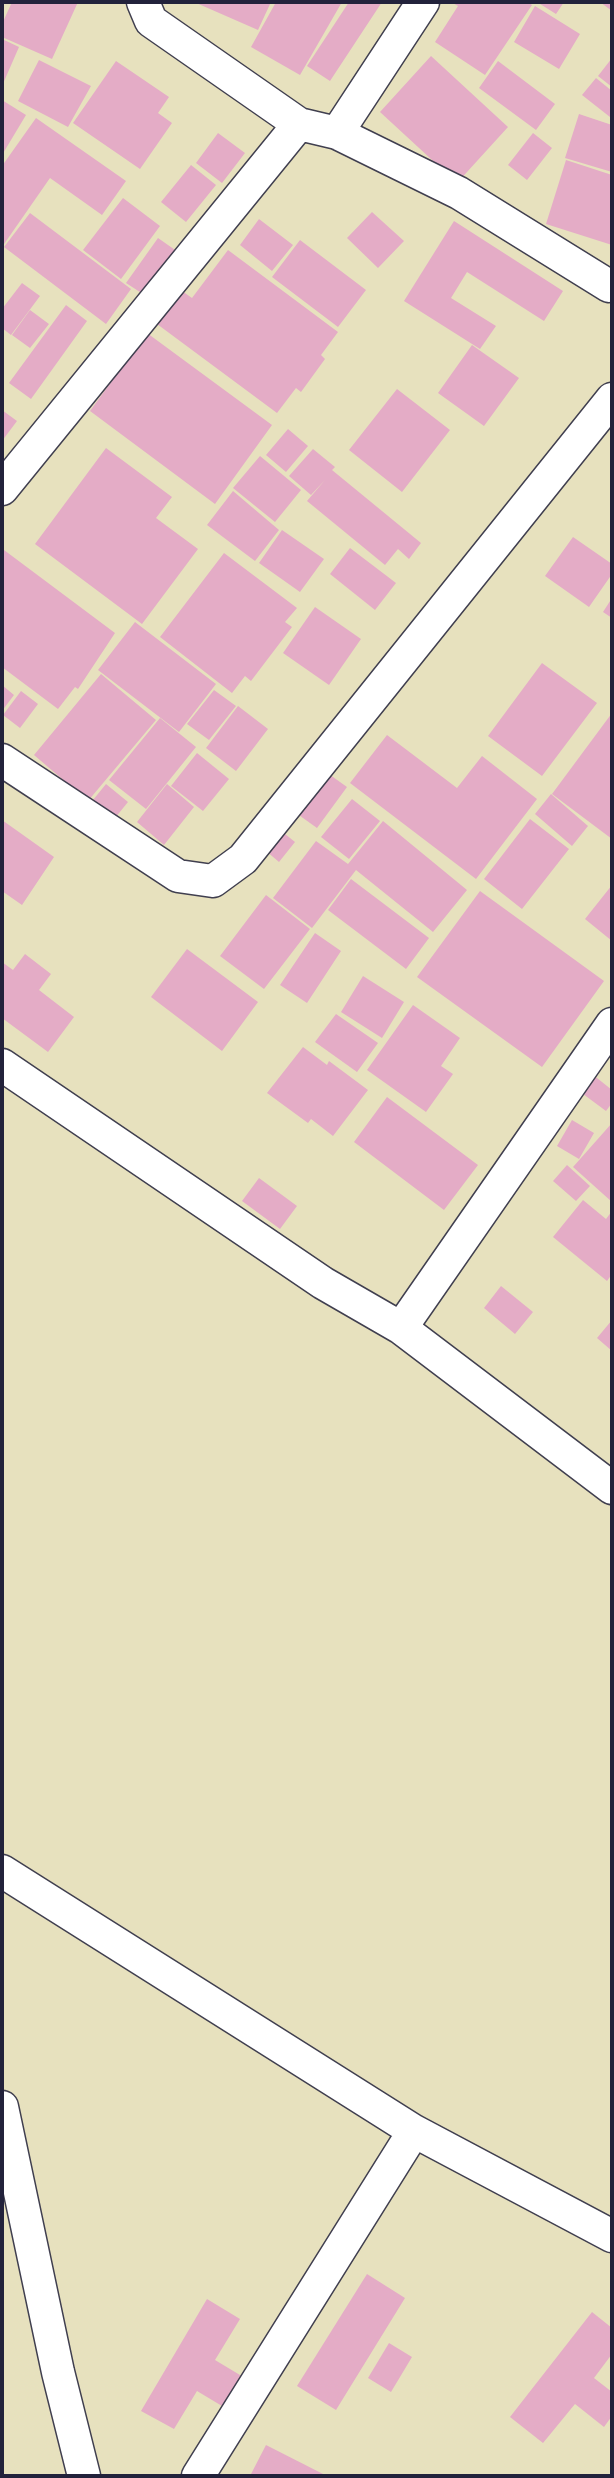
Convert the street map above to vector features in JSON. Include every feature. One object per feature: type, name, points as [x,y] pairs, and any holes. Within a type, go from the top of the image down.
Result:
[{"type":"street","points":[[143,2],[151,21],[299,124],[337,133],[459,193],[611,286]]},
{"type":"street","points":[[337,133],[424,2]]},
{"type":"street","points":[[2,489],[299,124]]},
{"type":"street","points":[[2,760],[178,876],[213,881],[243,859],[612,399]]},
{"type":"street","points":[[401,1328],[612,1024]]},
{"type":"street","points":[[2,1065],[323,1283],[401,1328],[612,1488]]},
{"type":"street","points":[[2,1871],[414,2131],[612,2236]]},
{"type":"street","points":[[2,2107],[58,2372],[84,2476]]},
{"type":"street","points":[[198,2476],[414,2131]]},
{"type":"building","points":[[12,2],[78,2],[52,59],[2,37],[2,24]]},
{"type":"building","points":[[194,2],[271,2],[258,30]]},
{"type":"building","points":[[276,2],[342,2],[300,75],[251,47]]},
{"type":"building","points":[[349,2],[382,2],[330,81],[307,66]]},
{"type":"building","points":[[451,2],[528,2],[532,5],[485,75],[435,42],[458,6]]},
{"type":"building","points":[[537,2],[564,2],[556,14]]},
{"type":"building","points":[[600,2],[612,2],[612,11]]},
{"type":"building","points":[[535,6],[580,34],[559,69],[514,42]]},
{"type":"building","points":[[2,39],[19,47],[2,86]]},
{"type":"building","points":[[431,56],[508,127],[457,183],[380,112]]},
{"type":"building","points":[[612,58],[612,87],[598,76]]},
{"type":"building","points":[[39,60],[91,86],[68,127],[18,101]]},
{"type":"building","points":[[116,61],[169,97],[158,113],[172,123],[140,169],[73,123]]},
{"type":"building","points":[[498,61],[555,104],[536,130],[479,88]]},
{"type":"building","points":[[596,78],[612,91],[610,117],[582,95]]},
{"type":"building","points":[[2,100],[26,115],[2,155]]},
{"type":"building","points":[[579,114],[612,125],[612,172],[565,158]]},
{"type":"building","points":[[36,118],[126,181],[102,215],[50,178],[2,247],[2,166]]},
{"type":"building","points":[[218,133],[245,153],[222,183],[196,163]]},
{"type":"building","points":[[533,133],[552,148],[527,180],[508,165]]},
{"type":"building","points":[[566,160],[612,175],[612,245],[546,224]]},
{"type":"building","points":[[191,165],[216,185],[186,222],[161,202]]},
{"type":"building","points":[[123,198],[160,226],[121,279],[83,250]]},
{"type":"building","points":[[372,212],[404,241],[378,268],[347,238]]},
{"type":"building","points":[[30,213],[131,289],[106,324],[4,247]]},
{"type":"building","points":[[259,219],[293,245],[272,271],[240,245]]},
{"type":"building","points":[[454,221],[563,291],[544,321],[467,272],[451,298],[496,326],[480,349],[404,301]]},
{"type":"building","points":[[158,238],[178,252],[146,296],[126,283]]},
{"type":"building","points":[[300,240],[366,290],[338,327],[272,277]]},
{"type":"building","points":[[228,250],[338,332],[321,355],[325,359],[301,392],[296,388],[277,413],[157,324],[182,291],[192,298]]},
{"type":"building","points":[[22,283],[40,296],[11,335],[2,328],[2,309]]},
{"type":"building","points":[[66,305],[87,321],[31,399],[9,383]]},
{"type":"building","points":[[30,310],[49,324],[30,348],[12,335]]},
{"type":"building","points":[[147,333],[272,425],[215,504],[90,411]]},
{"type":"building","points":[[472,345],[519,378],[484,426],[438,393]]},
{"type":"building","points":[[397,389],[450,430],[402,492],[349,450]]},
{"type":"building","points":[[2,410],[17,421],[2,441]]},
{"type":"building","points":[[288,429],[308,446],[286,472],[266,455]]},
{"type":"building","points":[[106,448],[172,497],[156,518],[198,549],[142,624],[35,544]]},
{"type":"building","points":[[313,449],[335,467],[332,470],[421,543],[409,559],[398,549],[385,565],[307,501],[325,480],[311,495],[289,476]]},
{"type":"building","points":[[260,456],[301,490],[275,522],[233,488]]},
{"type":"building","points":[[233,491],[279,530],[255,561],[207,525]]},
{"type":"building","points":[[282,530],[324,559],[300,592],[259,563]]},
{"type":"building","points":[[573,537],[612,564],[612,574],[589,607],[545,576]]},
{"type":"building","points":[[350,548],[396,583],[375,610],[330,574]]},
{"type":"building","points":[[4,550],[115,633],[78,689],[75,687],[58,709],[2,667]]},
{"type":"building","points":[[224,553],[297,608],[285,622],[292,627],[251,681],[245,676],[232,693],[160,637]]},
{"type":"building","points":[[612,598],[612,618],[603,612]]},
{"type":"building","points":[[315,607],[361,639],[329,685],[283,653]]},
{"type":"building","points":[[135,622],[216,684],[179,732],[98,670]]},
{"type":"building","points":[[542,663],[597,703],[542,776],[488,736]]},
{"type":"building","points":[[101,674],[156,720],[88,801],[34,755]]},
{"type":"building","points":[[2,685],[14,695],[2,711]]},
{"type":"building","points":[[214,690],[236,706],[209,740],[187,724]]},
{"type":"building","points":[[21,691],[38,704],[20,728],[3,715]]},
{"type":"building","points":[[238,706],[268,729],[236,771],[206,748]]},
{"type":"building","points":[[612,713],[612,839],[552,794]]},
{"type":"building","points":[[160,718],[196,747],[146,809],[109,780]]},
{"type":"building","points":[[387,735],[457,788],[482,756],[537,799],[476,879],[350,783]]},
{"type":"building","points":[[197,753],[229,779],[203,811],[171,786]]},
{"type":"building","points":[[326,772],[347,787],[317,828],[296,813]]},
{"type":"building","points":[[106,784],[128,802],[115,818],[93,800]]},
{"type":"building","points":[[167,784],[194,807],[164,845],[137,822]]},
{"type":"building","points":[[551,794],[588,826],[572,846],[535,814]]},
{"type":"building","points":[[352,799],[380,821],[349,859],[321,837]]},
{"type":"building","points":[[530,819],[569,849],[522,909],[484,879]]},
{"type":"building","points":[[2,820],[54,857],[22,905],[2,891]]},
{"type":"building","points":[[383,821],[467,890],[433,932],[356,870],[312,928],[273,898],[316,841],[348,864]]},
{"type":"building","points":[[275,826],[295,842],[279,862],[259,845]]},
{"type":"building","points":[[351,879],[429,938],[406,969],[328,910]]},
{"type":"building","points":[[612,885],[612,941],[585,919]]},
{"type":"building","points":[[480,891],[604,981],[542,1067],[417,977]]},
{"type":"building","points":[[266,895],[310,929],[264,989],[220,956]]},
{"type":"building","points":[[315,933],[341,951],[307,1003],[280,985]]},
{"type":"building","points":[[187,949],[258,1002],[222,1051],[151,997]]},
{"type":"building","points":[[25,954],[51,974],[39,990],[74,1017],[48,1052],[2,1018],[2,962],[13,970]]},
{"type":"building","points":[[363,976],[404,1002],[382,1038],[341,1012]]},
{"type":"building","points":[[413,1005],[460,1038],[441,1066],[453,1074],[426,1112],[367,1070]]},
{"type":"building","points":[[336,1014],[378,1043],[357,1072],[315,1042]]},
{"type":"building","points":[[303,1047],[327,1065],[329,1061],[368,1090],[333,1136],[311,1119],[308,1123],[267,1093]]},
{"type":"building","points":[[592,1074],[612,1090],[612,1103],[606,1111],[579,1091]]},
{"type":"building","points":[[387,1097],[478,1165],[444,1210],[354,1142]]},
{"type":"building","points":[[572,1120],[594,1133],[579,1159],[557,1146]]},
{"type":"building","points":[[612,1123],[612,1202],[573,1167]]},
{"type":"building","points":[[567,1165],[590,1186],[576,1201],[553,1181]]},
{"type":"building","points":[[259,1178],[297,1206],[280,1229],[242,1201]]},
{"type":"building","points":[[583,1200],[606,1219],[612,1211],[612,1274],[607,1281],[553,1237]]},
{"type":"building","points":[[501,1286],[533,1312],[515,1334],[484,1308]]},
{"type":"building","points":[[612,1320],[612,1351],[597,1338]]},
{"type":"building","points":[[367,2274],[405,2298],[336,2410],[297,2386]]},
{"type":"building","points":[[207,2299],[240,2319],[215,2360],[245,2378],[227,2409],[197,2391],[174,2429],[141,2411]]},
{"type":"building","points":[[592,2312],[612,2328],[612,2354],[594,2378],[612,2392],[612,2416],[604,2427],[575,2404],[543,2443],[510,2417]]},
{"type":"building","points":[[389,2343],[412,2357],[391,2392],[368,2378]]},
{"type":"building","points":[[266,2445],[327,2476],[250,2476]]}]
